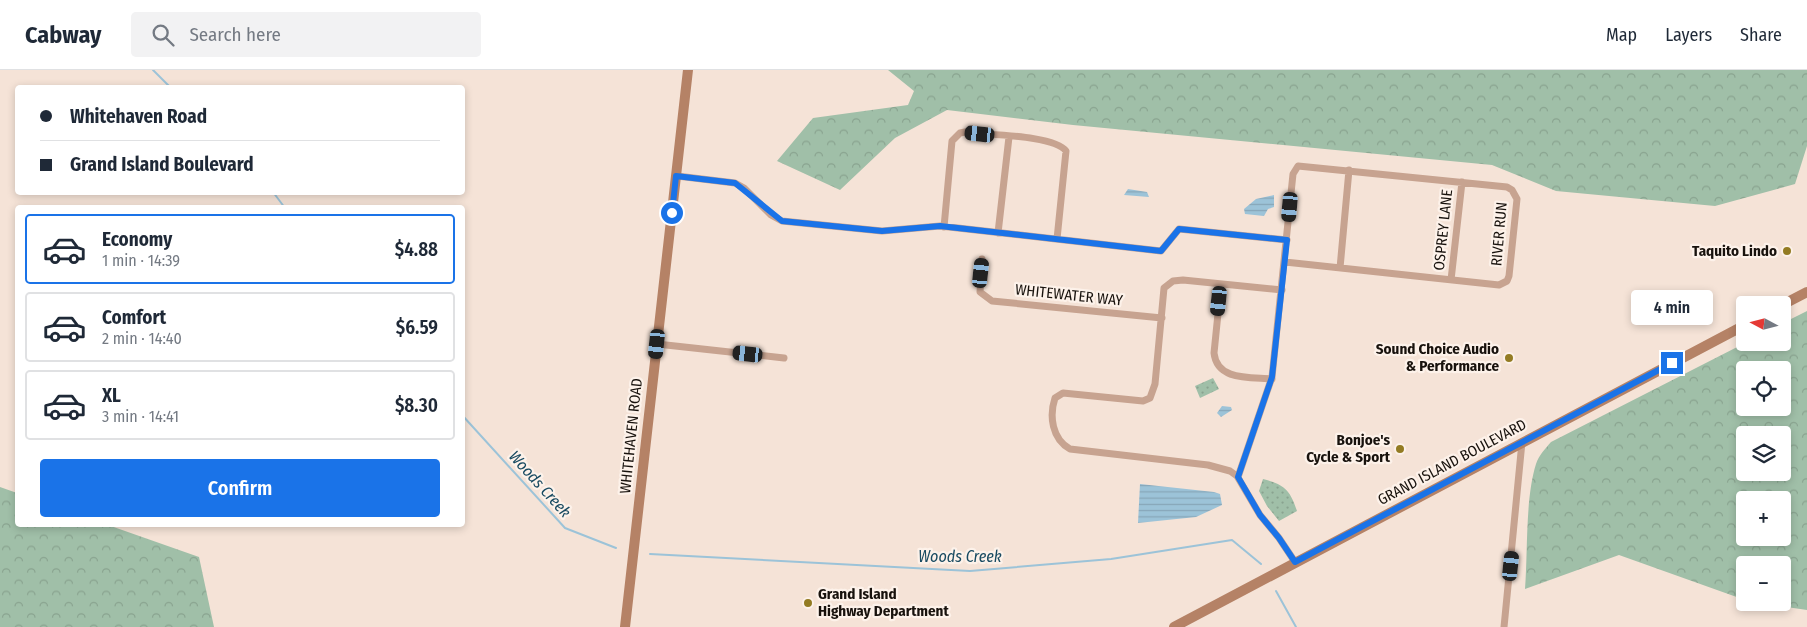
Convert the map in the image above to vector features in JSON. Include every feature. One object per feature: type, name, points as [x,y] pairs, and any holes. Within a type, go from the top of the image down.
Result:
[{"type":"main road","name":"WHITEHAVEN ROAD","points":[[625,627],[688,70]]},
{"type":"main road","points":[[1791,300],[1807,292]]},
{"type":"main road","name":"GRAND ISLAND BOULEVARD","points":[[1174,627],[1736,330]]},
{"type":"street","points":[[944,227],[952,142],[960,133],[965,132],[1057,144],[1066,151],[1057,239]]},
{"type":"street","points":[[998,233],[1009,137]]},
{"type":"street","name":"RIVER RUN","points":[[1238,477],[1272,379],[1293,174],[1298,166],[1507,187],[1516,194],[1516,209],[1507,281],[1499,285],[1285,262]]},
{"type":"street","points":[[1340,268],[1350,170]]},
{"type":"street","points":[[676,176],[735,183],[782,221],[882,231],[944,227],[1161,251],[1179,229],[1287,240]]},
{"type":"street","name":"OSPREY LANE","points":[[1451,280],[1462,182]]},
{"type":"street","name":"WHITEWATER WAY","points":[[982,259],[980,292],[992,301],[1162,318]]},
{"type":"street","points":[[1282,290],[1183,280],[1169,283],[1164,288],[1155,384],[1150,398],[1144,401],[1063,392],[1055,398],[1052,415],[1059,439],[1070,449],[1213,466],[1230,471],[1238,477],[1257,510],[1295,562]]},
{"type":"street","points":[[1221,284],[1214,353],[1217,363],[1230,375],[1272,379]]},
{"type":"street","points":[[657,344],[784,358]]},
{"type":"street","points":[[1504,627],[1522,442]]},
{"type":"green space","points":[[888,70],[1807,70],[1807,146],[1795,184],[1715,206],[1556,191],[1492,165],[1073,125],[947,110],[895,138],[840,190],[777,161],[813,118],[908,105],[914,91]]},
{"type":"green space","points":[[1807,311],[1807,610],[1791,608],[1791,556],[1736,556],[1736,597],[1619,555],[1525,589],[1528,509],[1532,478],[1542,452],[1551,442],[1736,348],[1736,351],[1791,351],[1791,319]]},
{"type":"green space","points":[[1213,378],[1219,389],[1200,398],[1195,386]]},
{"type":"green space","points":[[1263,479],[1286,489],[1297,511],[1279,521],[1267,506],[1259,491]]},
{"type":"green space","points":[[0,487],[15,492],[15,527],[114,527],[199,557],[214,627],[0,627]]},
{"type":"water","points":[[1128,189],[1147,192],[1149,197],[1124,195]]},
{"type":"water","points":[[1274,195],[1274,207],[1268,209],[1264,216],[1245,214],[1244,209],[1256,199]]},
{"type":"water","points":[[1222,406],[1231,407],[1232,410],[1221,417],[1217,413]]},
{"type":"water","points":[[1140,484],[1214,492],[1220,494],[1222,505],[1196,517],[1138,523]]},
{"type":"waterway","name":"Woods Creek","points":[[153,70],[168,85]]},
{"type":"waterway","name":"Woods Creek","points":[[275,195],[283,205]]},
{"type":"waterway","name":"Woods Creek","points":[[465,418],[565,528],[616,548]]},
{"type":"waterway","name":"Woods Creek","points":[[650,554],[970,571],[1111,559],[1232,540],[1261,564]]},
{"type":"waterway","name":"Woods Creek","points":[[1276,591],[1296,627]]},
{"type":"place","name":"Taquito Lindo","points":[[1787,251]]},
{"type":"place","name":"Sound Choice Audio & Performance","points":[[1509,358]]},
{"type":"place","name":"Bonjoe's Cycle & Sport","points":[[1400,449]]},
{"type":"place","name":"Grand Island Highway Department","points":[[808,603]]},
{"type":"route","points":[[672,213],[676,176],[724,180],[735,183],[744,188],[771,214],[782,221],[852,230],[882,231],[940,226],[1161,251],[1169,244],[1179,229],[1287,240],[1272,377],[1238,477],[1242,481],[1253,505],[1295,562],[1672,363]]}]
